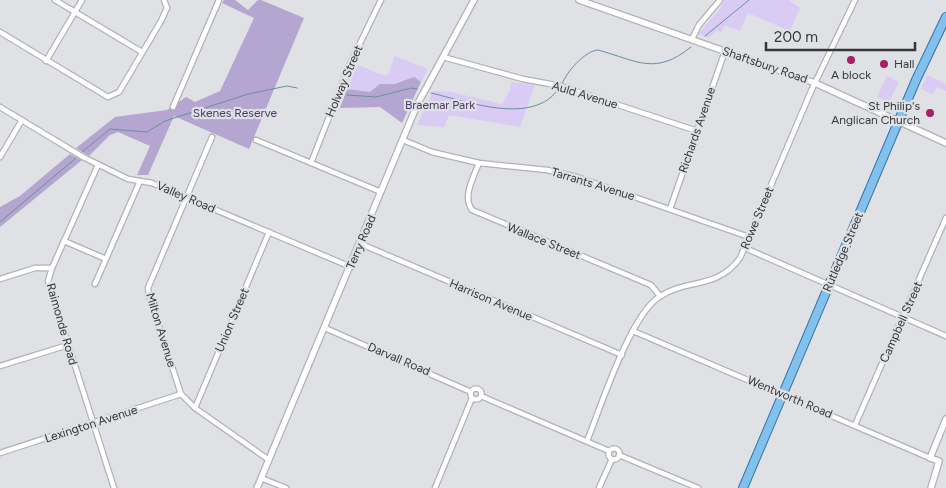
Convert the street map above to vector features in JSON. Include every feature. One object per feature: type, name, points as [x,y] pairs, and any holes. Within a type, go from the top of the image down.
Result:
[{"type":"main road","name":"Rutledge Street","points":[[743,488],[899,121],[946,17]]},
{"type":"street","points":[[55,0],[142,52]]},
{"type":"street","points":[[46,61],[82,0]]},
{"type":"street","points":[[0,32],[108,97],[119,92],[165,14],[167,8],[164,0]]},
{"type":"street","points":[[173,107],[219,0]]},
{"type":"street","points":[[374,0],[380,1]]},
{"type":"street","name":"Terry Road","points":[[257,488],[361,244],[417,105],[474,0]]},
{"type":"street","name":"Shaftsbury Road","points":[[579,0],[815,83],[946,143]]},
{"type":"street","points":[[692,40],[699,25],[720,0]]},
{"type":"street","name":"Rowe Street","points":[[587,440],[622,355],[644,311],[660,296],[675,289],[705,283],[721,276],[735,265],[745,248],[815,83],[855,0]]},
{"type":"street","name":"Holway Street","points":[[311,163],[349,66],[380,1]]},
{"type":"street","name":"Richards Avenue","points":[[670,210],[725,51]]},
{"type":"street","name":"Auld Avenue","points":[[443,58],[523,79],[561,86],[697,131]]},
{"type":"street","name":"Valley Road","points":[[0,107],[98,165],[128,179],[152,183],[351,267]]},
{"type":"street","points":[[0,157],[22,120]]},
{"type":"street","name":"Milton Avenue","points":[[212,137],[148,288],[149,296],[181,394],[195,408],[269,460]]},
{"type":"street","points":[[256,140],[381,192]]},
{"type":"street","name":"Tarrants Avenue","points":[[403,140],[432,152],[479,163],[547,170],[570,175],[749,237]]},
{"type":"street","name":"Wallace Street","points":[[479,163],[468,196],[468,206],[472,210],[651,285],[660,296]]},
{"type":"street","name":"Raimonde Road","points":[[98,165],[48,281],[92,424],[114,488]]},
{"type":"street","points":[[95,284],[140,181]]},
{"type":"street","name":"Campbell Street","points":[[855,425],[904,318],[946,218]]},
{"type":"street","name":"Union Street","points":[[195,408],[269,232]]},
{"type":"street","points":[[64,241],[106,258]]},
{"type":"street","name":"Harrison Avenue","points":[[361,244],[622,355]]},
{"type":"street","points":[[745,248],[828,286],[946,336]]},
{"type":"street","points":[[0,279],[35,268],[52,268]]},
{"type":"street","name":"Darvall Road","points":[[325,328],[471,392],[477,389],[481,396]]},
{"type":"street","name":"Wentworth Road","points":[[633,331],[946,465]]},
{"type":"street","points":[[0,366],[68,344]]},
{"type":"street","points":[[434,488],[472,398],[471,392]]},
{"type":"street","name":"Lexington Avenue","points":[[0,453],[181,394]]},
{"type":"street","points":[[472,398],[476,399],[481,396],[609,451]]},
{"type":"street","points":[[930,458],[946,419]]},
{"type":"street","points":[[609,451],[615,448],[619,455],[698,488]]},
{"type":"street","points":[[609,451],[609,456],[612,459]]},
{"type":"street","points":[[599,488],[612,459],[619,455]]},
{"type":"street","points":[[931,488],[938,461]]},
{"type":"street","points":[[261,478],[286,488]]},
{"type":"green space","name":"Skenes Reserve","points":[[224,0],[235,0],[248,10],[258,0],[261,0],[304,18],[249,149],[174,116],[148,175],[137,175],[150,146],[118,132],[110,135],[89,156],[76,148],[115,117],[167,110],[186,97],[195,102],[220,91],[254,18],[222,3]]},
{"type":"green space","points":[[724,0],[789,0],[800,8],[790,31],[748,13],[740,31],[725,25],[721,32],[717,30],[709,38],[698,34],[721,8]]},
{"type":"green space","points":[[395,56],[428,69],[421,82],[409,79],[403,80],[371,92],[347,89],[358,65],[385,76],[388,74]]},
{"type":"green space","points":[[927,75],[946,84],[946,91],[937,87],[933,94],[921,89]]},
{"type":"green space","points":[[887,76],[899,82],[889,102],[877,97]]},
{"type":"green space","points":[[414,77],[421,82],[402,123],[380,107],[340,108],[347,89],[370,92],[380,84],[394,84]]},
{"type":"green space","name":"Braemar Park","points":[[511,82],[535,85],[520,127],[449,115],[444,127],[417,125],[433,91],[451,92],[502,104],[510,90]]},
{"type":"green space","points":[[70,154],[82,160],[0,227],[0,207],[20,196]]},
{"type":"waterway","points":[[705,36],[749,0]]},
{"type":"waterway","points":[[562,84],[577,62],[593,51],[598,50],[636,62],[656,64],[678,56],[691,47]]},
{"type":"waterway","points":[[82,152],[110,129],[147,132],[165,121],[248,94],[287,86],[297,88]]},
{"type":"waterway","points":[[347,95],[376,97],[411,88],[417,89]]},
{"type":"waterway","points":[[431,93],[480,105],[517,109],[533,106],[548,100],[559,88]]},
{"type":"waterway","points":[[0,222],[76,158]]},
{"type":"place","name":"A block","points":[[851,60]]},
{"type":"place","name":"Hall","points":[[884,64]]},
{"type":"place","name":"St Philip's Anglican Church","points":[[930,113]]}]
